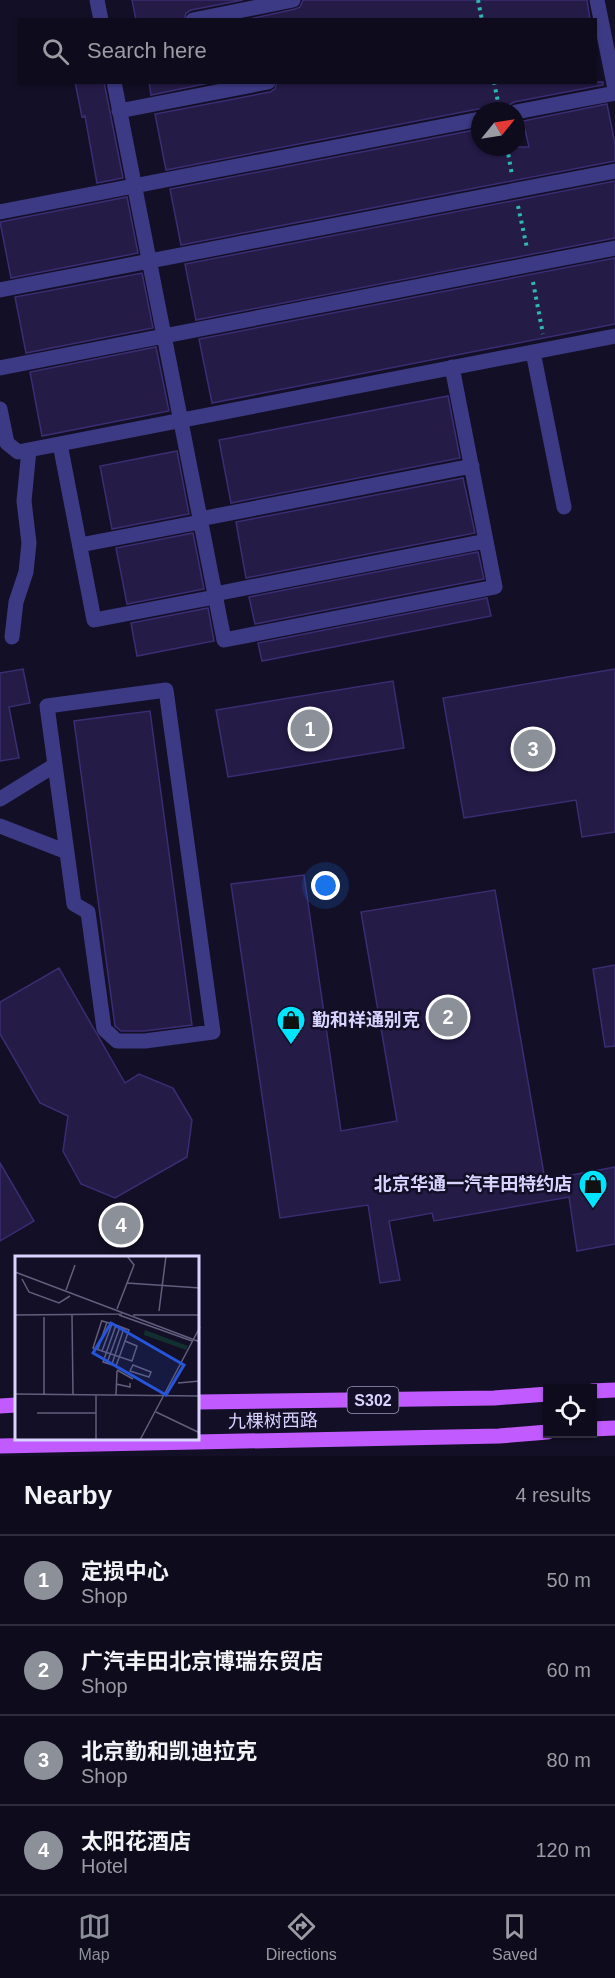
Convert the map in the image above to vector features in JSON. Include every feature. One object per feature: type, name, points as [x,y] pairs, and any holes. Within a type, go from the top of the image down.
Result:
[{"type":"main road","points":[[597,1391],[615,1390]]},
{"type":"main road","name":"九棵树西路","points":[[200,1402],[482,1398],[543,1394]]},
{"type":"main road","points":[[0,1406],[15,1405]]},
{"type":"main road","points":[[597,1429],[615,1428]]},
{"type":"main road","name":"九棵树西路","points":[[0,1446],[475,1436],[543,1432]]},
{"type":"street","points":[[97,0],[101,18]]},
{"type":"street","points":[[203,18],[293,0]]},
{"type":"street","points":[[596,18],[597,0]]},
{"type":"street","points":[[525,110],[615,91],[597,23]]},
{"type":"street","points":[[114,84],[224,640],[495,587],[452,367]]},
{"type":"street","points":[[120,111],[258,84]]},
{"type":"street","points":[[0,213],[471,121]]},
{"type":"street","points":[[0,290],[615,171]]},
{"type":"street","points":[[0,368],[615,248]]},
{"type":"street","points":[[0,409],[7,443],[18,452],[615,336]]},
{"type":"street","points":[[533,352],[564,507]]},
{"type":"street","points":[[60,444],[94,620],[486,540]]},
{"type":"street","points":[[12,637],[16,602],[26,572],[28,543],[24,501],[29,450]]},
{"type":"street","points":[[80,545],[472,466]]},
{"type":"street","points":[[166,690],[213,1032],[145,1041],[117,1041],[104,1029],[88,912],[74,904],[67,852],[47,706],[166,690]]},
{"type":"street","points":[[0,799],[55,765]]},
{"type":"street","points":[[0,826],[67,852]]},
{"type":"path","points":[[478,0],[482,18]]},
{"type":"path","points":[[494,84],[498,102]]},
{"type":"building","points":[[132,0],[243,0],[191,10],[186,13],[185,18],[136,18]]},
{"type":"building","points":[[303,0],[587,0],[590,18],[254,18],[300,7]]},
{"type":"building","points":[[597,82],[603,82],[603,85],[514,102],[471,102],[471,110],[166,170],[155,114],[270,92],[275,89],[276,84],[597,84]]},
{"type":"building","points":[[75,84],[104,84],[123,178],[97,183],[85,116],[82,117]]},
{"type":"building","points":[[149,84],[204,84],[151,95]]},
{"type":"building","points":[[607,104],[615,144],[615,161],[181,245],[170,189],[471,131],[471,156],[525,156],[525,147],[529,147],[525,121]]},
{"type":"building","points":[[615,181],[615,238],[196,320],[185,264]]},
{"type":"building","points":[[127,197],[138,253],[11,278],[0,222]]},
{"type":"building","points":[[615,258],[615,324],[212,403],[199,339]]},
{"type":"building","points":[[142,273],[153,328],[26,353],[15,297]]},
{"type":"building","points":[[156,347],[169,411],[42,436],[30,372]]},
{"type":"building","points":[[448,396],[460,458],[231,503],[219,440]]},
{"type":"building","points":[[177,451],[189,514],[112,529],[100,466]]},
{"type":"building","points":[[463,478],[475,533],[246,578],[236,522]]},
{"type":"building","points":[[193,533],[204,589],[127,604],[116,548]]},
{"type":"building","points":[[478,552],[484,579],[255,624],[249,597]]},
{"type":"building","points":[[487,598],[491,616],[262,661],[258,643]]},
{"type":"building","points":[[208,608],[214,641],[137,656],[131,623]]},
{"type":"building","points":[[23,669],[30,703],[9,707],[19,758],[0,761],[0,673]]},
{"type":"building","points":[[615,669],[615,832],[582,837],[576,800],[464,818],[443,698]]},
{"type":"building","points":[[393,681],[404,748],[228,777],[216,710]]},
{"type":"building","points":[[150,711],[192,1025],[144,1031],[121,1031],[115,1026],[74,721]]},
{"type":"building","points":[[304,875],[341,1131],[397,1121],[361,912],[495,890],[545,1180],[615,1167],[615,1244],[577,1251],[569,1197],[434,1221],[432,1213],[389,1221],[400,1280],[380,1283],[368,1205],[280,1218],[231,884]]},
{"type":"building","points":[[615,965],[615,1046],[605,1047],[593,969]]},
{"type":"building","points":[[59,968],[125,1083],[139,1074],[173,1088],[192,1120],[187,1157],[115,1198],[81,1184],[63,1151],[68,1116],[40,1103],[0,1034],[0,1002]]},
{"type":"building","points":[[0,1163],[34,1221],[0,1241]]},
{"type":"place","name":"定损中心","points":[[310,729]]},
{"type":"place","name":"北京勤和凯迪拉克","points":[[533,749]]},
{"type":"place","name":"广汽丰田北京博瑞东贸店","points":[[448,1017]]},
{"type":"place","name":"勤和祥通别克","points":[[291,1046]]},
{"type":"place","name":"北京华通一汽丰田特约店","points":[[593,1210]]},
{"type":"place","name":"太阳花酒店","points":[[121,1225]]}]
